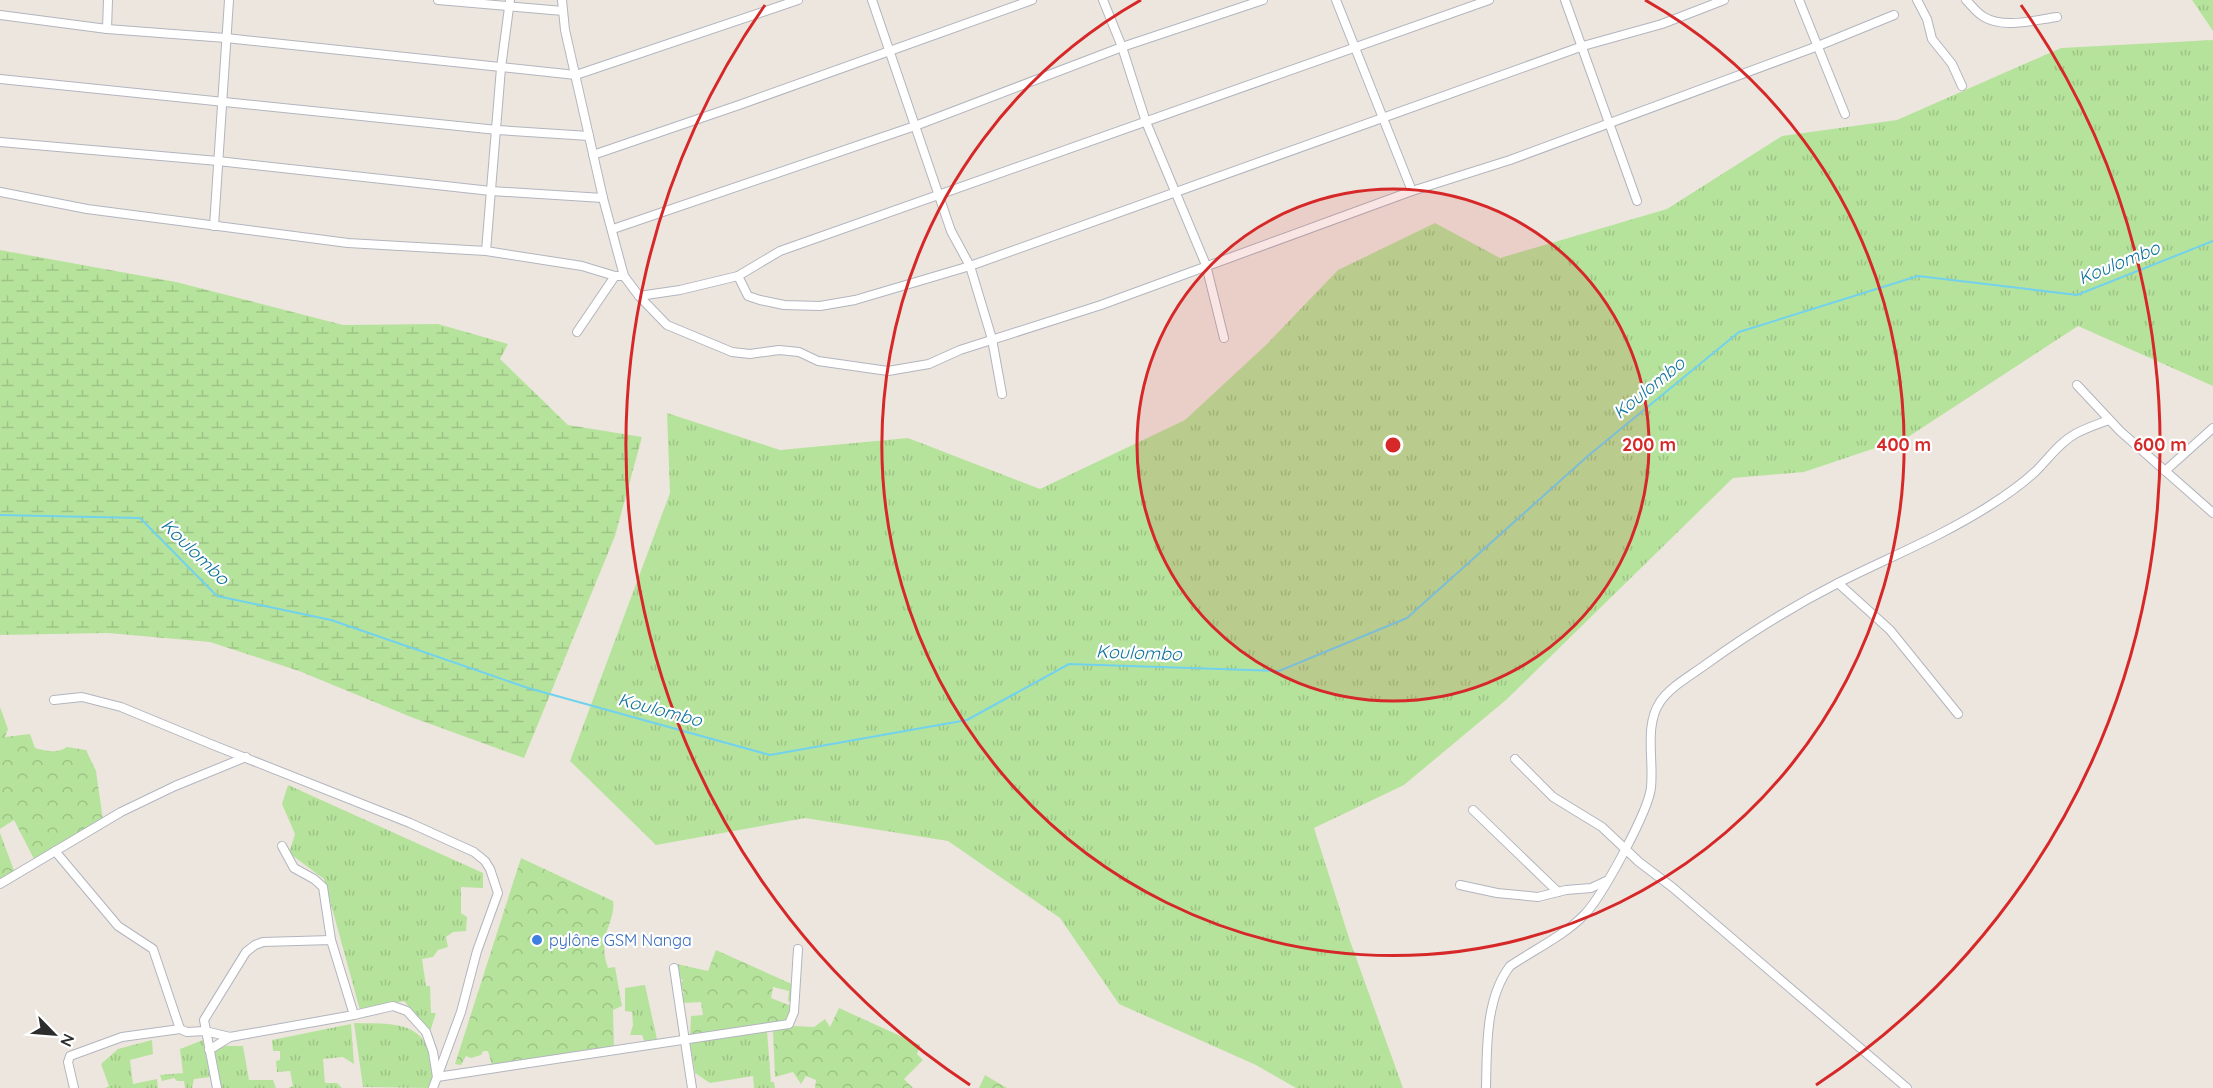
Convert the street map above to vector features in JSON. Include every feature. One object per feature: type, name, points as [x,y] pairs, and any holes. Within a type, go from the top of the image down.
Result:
[{"type":"street","points":[[107,29],[108,0]]},
{"type":"street","points":[[214,226],[229,0]]},
{"type":"street","points":[[438,0],[510,3],[563,11]]},
{"type":"street","points":[[562,0],[565,30],[603,198],[624,276],[639,296],[667,325],[732,352],[750,354],[779,350],[799,352],[818,361],[888,371],[929,364],[992,339],[1101,305],[1412,191],[1510,160],[1818,46],[1894,15]]},
{"type":"street","points":[[0,15],[107,29],[226,38],[576,75],[798,0]]},
{"type":"street","points":[[872,0],[951,231],[970,266],[992,339],[1002,394]]},
{"type":"street","points":[[593,155],[753,101],[1032,0]]},
{"type":"street","points":[[1103,0],[1122,47],[1146,122],[1206,265],[1224,338]]},
{"type":"street","points":[[613,229],[915,126],[1122,47],[1263,0]]},
{"type":"street","points":[[1336,0],[1412,191]]},
{"type":"street","points":[[639,296],[680,290],[738,276],[780,251],[1489,0]]},
{"type":"street","points":[[1565,0],[1637,201]]},
{"type":"street","points":[[738,276],[748,296],[784,305],[820,306],[855,300],[970,266],[1583,46],[1662,24],[1724,0]]},
{"type":"street","points":[[1799,0],[1845,114]]},
{"type":"street","points":[[1917,0],[1927,19],[1932,39],[1952,64],[1962,86]]},
{"type":"street","points":[[1966,0],[1983,17],[1994,21],[2011,23],[2057,17]]},
{"type":"street","points":[[486,251],[501,68],[510,3]]},
{"type":"street","points":[[0,79],[497,130],[589,136]]},
{"type":"street","points":[[0,142],[218,161],[491,190],[603,198]]},
{"type":"street","points":[[0,192],[87,209],[348,243],[486,251],[582,266],[615,276],[624,276]]},
{"type":"street","points":[[577,332],[615,276]]},
{"type":"street","points":[[2077,385],[2109,420],[2213,513]]},
{"type":"street","points":[[1486,1088],[1486,1052],[1492,1011],[1503,975],[1510,966],[1572,926],[1586,914],[1607,880],[1641,818],[1651,788],[1653,720],[1662,700],[1669,692],[1772,621],[1838,583],[1963,522],[2017,487],[2064,441],[2109,420]]},
{"type":"street","points":[[2165,471],[2213,428]]},
{"type":"street","points":[[1838,583],[1890,630],[1958,714]]},
{"type":"street","points":[[54,700],[82,697],[99,700],[410,823],[474,852],[485,861],[498,893],[477,951],[461,1012],[433,1088]]},
{"type":"street","points":[[0,884],[122,812],[175,786],[246,757]]},
{"type":"street","points":[[1515,759],[1553,797],[1602,827],[1639,862],[1672,887],[1907,1088]]},
{"type":"street","points":[[1473,810],[1558,892]]},
{"type":"street","points":[[282,846],[294,867],[314,879],[323,888],[331,940],[354,1015]]},
{"type":"street","points":[[55,851],[109,917],[118,926],[153,949],[180,1029]]},
{"type":"street","points":[[1460,885],[1538,897],[1591,888],[1607,880]]},
{"type":"street","points":[[217,1088],[205,1031],[206,1015],[224,991],[250,947],[263,942],[331,940]]},
{"type":"street","points":[[437,1077],[789,1024],[794,1012],[798,949]]},
{"type":"street","points":[[674,968],[692,1088]]},
{"type":"street","points":[[209,1050],[230,1037],[393,1006],[407,1011],[426,1032],[433,1052],[437,1077]]},
{"type":"street","points":[[74,1088],[68,1062],[73,1054],[122,1037],[180,1029],[187,1032],[205,1031],[230,1037]]},
{"type":"street","points":[[1893,1088],[1900,1082]]},
{"type":"green space","points":[[2192,0],[2213,0],[2213,31]]},
{"type":"green space","points":[[2213,40],[2213,386],[2078,326],[1908,437],[1804,472],[1733,478],[1506,700],[1404,785],[1314,828],[1350,941],[1403,1088],[1296,1088],[1256,1065],[1119,1004],[1060,918],[948,841],[805,818],[656,845],[570,761],[670,493],[667,413],[780,450],[908,438],[1040,489],[1185,420],[1267,344],[1338,270],[1435,223],[1500,258],[1667,209],[1782,136],[1897,120],[2061,48]]},
{"type":"green space","points":[[0,250],[176,282],[343,325],[438,324],[508,344],[500,359],[568,425],[642,437],[615,536],[524,758],[411,717],[299,671],[210,642],[108,633],[0,635]]},
{"type":"green space","points":[[0,707],[8,729],[5,737],[30,734],[35,748],[52,751],[59,751],[67,747],[86,750],[96,771],[103,820],[34,859],[14,820],[0,829]]},
{"type":"green space","points":[[288,785],[483,873],[483,888],[461,887],[461,913],[467,917],[466,931],[453,932],[446,937],[448,947],[438,950],[433,957],[422,959],[426,986],[430,986],[431,1013],[436,1013],[430,1032],[404,1001],[360,1010],[324,879],[289,853],[295,834],[282,804]]},
{"type":"green space","points":[[0,833],[15,873],[0,882]]},
{"type":"green space","points":[[521,858],[613,901],[604,947],[608,968],[615,967],[622,1006],[613,1010],[614,1049],[492,1066],[488,1051],[483,1051],[481,1055],[471,1058],[466,1056],[461,1065],[455,1064]]},
{"type":"green space","points":[[716,950],[794,985],[793,1003],[788,1001],[789,991],[773,987],[771,998],[791,1006],[786,1022],[690,1037],[691,1016],[703,1015],[701,1002],[683,1003],[681,994],[684,993],[680,984],[683,980],[678,978],[677,964],[708,971]]},
{"type":"green space","points":[[645,985],[657,1039],[645,1043],[642,1035],[630,1035],[633,1025],[632,1012],[625,1011],[625,988]]},
{"type":"green space","points":[[839,1008],[920,1045],[917,1054],[923,1060],[904,1079],[913,1088],[815,1088],[816,1080],[806,1076],[801,1084],[793,1072],[775,1077],[773,1031],[795,1026],[814,1027],[825,1019],[830,1027]]},
{"type":"green space","points":[[354,1023],[402,1026],[421,1037],[432,1064],[433,1077],[430,1088],[363,1087]]},
{"type":"green space","points":[[351,1024],[354,1064],[343,1057],[323,1059],[325,1083],[337,1083],[342,1088],[288,1088],[293,1086],[290,1071],[277,1072],[276,1061],[280,1060],[280,1051],[273,1051],[272,1040]]},
{"type":"green space","points":[[767,1031],[771,1082],[774,1082],[775,1088],[754,1088],[753,1076],[710,1083],[695,1073],[690,1042]]},
{"type":"green space","points":[[152,1040],[153,1054],[130,1060],[133,1084],[157,1079],[158,1088],[105,1088],[109,1086],[101,1064],[118,1049]]},
{"type":"green space","points":[[203,1040],[210,1077],[194,1079],[192,1088],[185,1088],[184,1081],[177,1081],[174,1078],[162,1081],[160,1075],[183,1073],[180,1049]]},
{"type":"green space","points":[[220,1046],[243,1046],[249,1080],[273,1080],[276,1088],[221,1088],[212,1051]]},
{"type":"green space","points":[[985,1075],[1007,1088],[979,1088]]},
{"type":"waterway","name":"Koulombo","points":[[0,515],[140,518],[217,596],[331,620],[528,688],[770,755],[967,720],[1069,664],[1279,671],[1407,618],[1589,455],[1739,332],[1918,276],[2077,295],[2213,241]]},
{"type":"place","name":"pylône GSM Nanga","points":[[537,940]]}]
